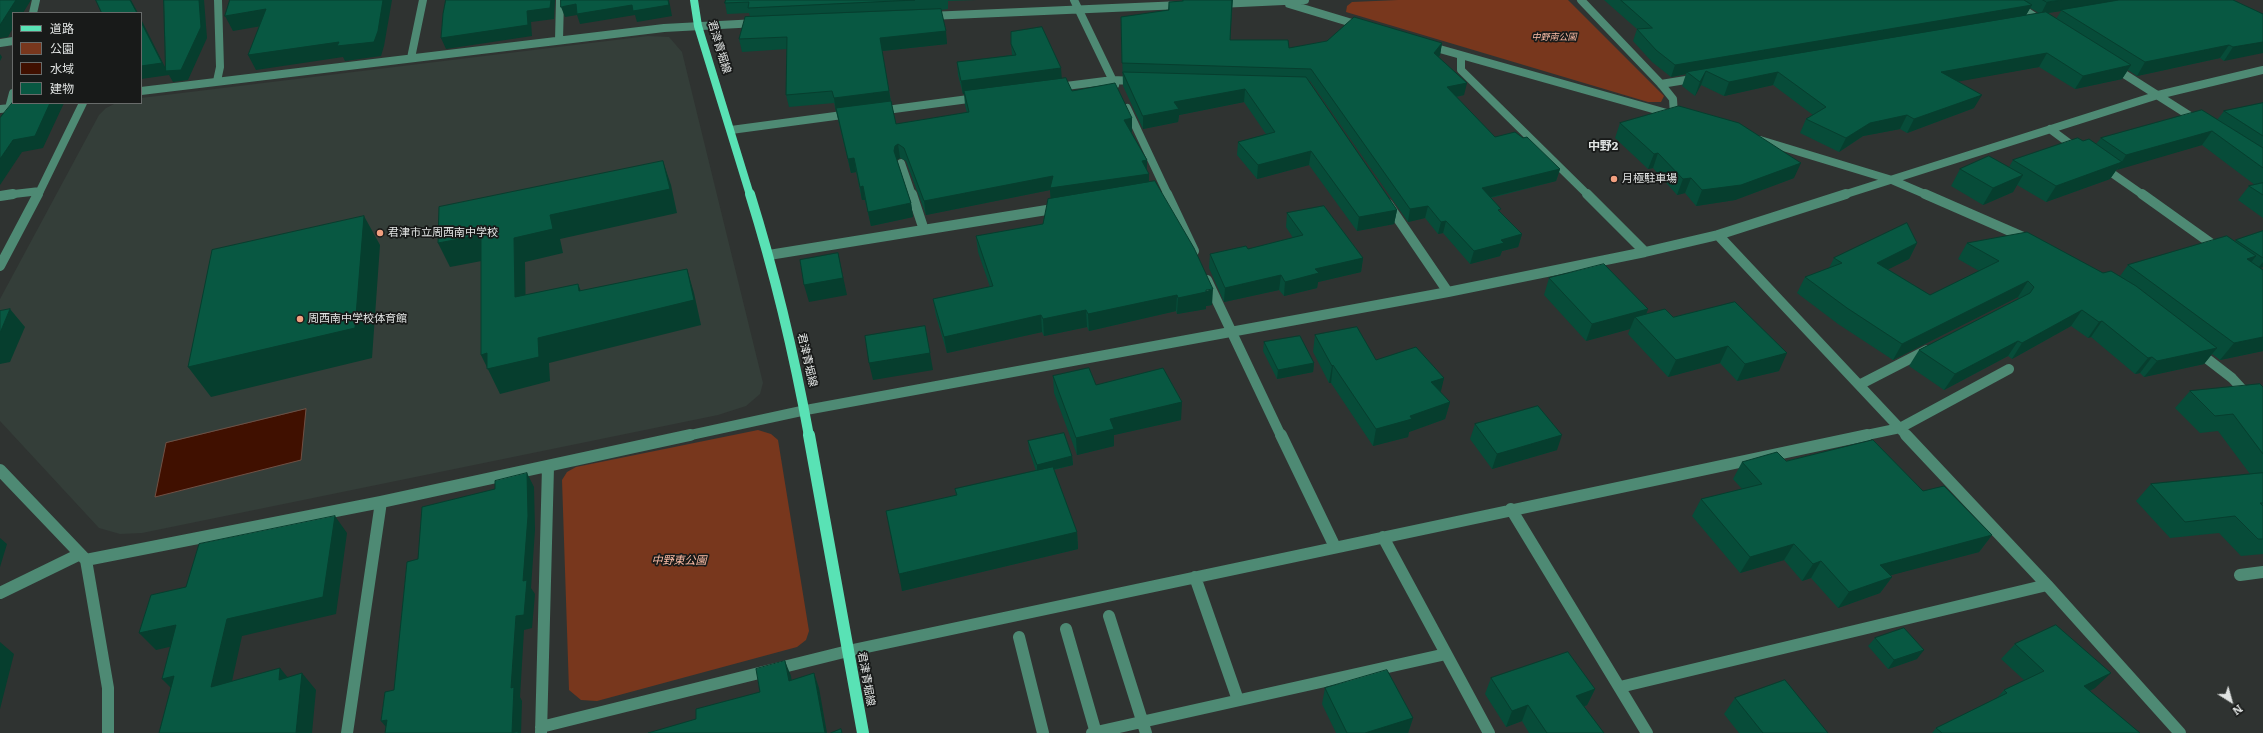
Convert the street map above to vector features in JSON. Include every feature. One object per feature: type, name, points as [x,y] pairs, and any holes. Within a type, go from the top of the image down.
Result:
[{"type":"main road","name":"君津青堀線","points":[[694,0],[698,26],[769,255],[806,410],[863,733]]},
{"type":"street","points":[[32,12],[35,1],[46,0]]},
{"type":"street","points":[[217,81],[220,66],[218,0]]},
{"type":"street","points":[[411,58],[423,0]]},
{"type":"street","points":[[558,40],[560,0]]},
{"type":"street","points":[[1074,0],[1122,97],[1163,191],[1200,264],[1230,331],[1336,547]]},
{"type":"street","points":[[1211,4],[1305,0]]},
{"type":"street","points":[[1424,44],[1461,56],[1678,116],[1673,99],[1581,0]]},
{"type":"street","points":[[2009,0],[2043,19],[2053,28]]},
{"type":"street","points":[[1281,1],[1371,28]]},
{"type":"street","points":[[920,16],[1188,5]]},
{"type":"street","points":[[2024,22],[2043,19]]},
{"type":"street","points":[[142,91],[558,40],[698,26],[769,22]]},
{"type":"street","points":[[0,43],[12,41]]},
{"type":"street","points":[[1461,56],[1461,70],[1645,252]]},
{"type":"street","points":[[2105,62],[2204,125]]},
{"type":"street","points":[[0,592],[83,557],[381,502],[806,410],[1448,292],[1645,252],[1718,235],[2158,95],[2263,70]]},
{"type":"street","points":[[1660,84],[1707,76]]},
{"type":"street","points":[[1051,88],[1113,80],[1144,81]]},
{"type":"street","points":[[871,112],[988,96]]},
{"type":"street","points":[[9,108],[12,97]]},
{"type":"street","points":[[0,266],[40,191],[82,104]]},
{"type":"street","points":[[0,109],[31,106]]},
{"type":"street","points":[[730,130],[855,114]]},
{"type":"street","points":[[2050,129],[2082,152]]},
{"type":"street","points":[[1749,137],[1892,180],[2039,244]]},
{"type":"street","points":[[2095,161],[2224,253]]},
{"type":"street","points":[[901,163],[924,230]]},
{"type":"street","points":[[0,196],[40,191]]},
{"type":"street","points":[[1382,195],[1448,292]]},
{"type":"street","points":[[769,255],[1065,207]]},
{"type":"street","points":[[1718,235],[2047,585],[2180,733]]},
{"type":"street","points":[[2190,345],[2232,378],[2263,412]]},
{"type":"street","points":[[1859,385],[1935,346]]},
{"type":"street","points":[[548,467],[541,730],[848,651],[1510,509],[1900,428],[2009,369]]},
{"type":"street","points":[[0,470],[83,557],[108,688],[108,733]]},
{"type":"street","points":[[347,733],[381,502]]},
{"type":"street","points":[[1510,509],[1620,687],[1643,732]]},
{"type":"street","points":[[1383,537],[1489,733]]},
{"type":"street","points":[[2240,576],[2263,572]]},
{"type":"street","points":[[1195,577],[1238,700]]},
{"type":"street","points":[[1620,687],[2047,585]]},
{"type":"street","points":[[1108,616],[1144,727]]},
{"type":"street","points":[[1066,629],[1094,733],[1144,727],[1238,700],[1446,654]]},
{"type":"street","points":[[1020,637],[1043,733]]},
{"type":"shaded area","name":"君津市立周西南中学校","points":[[648,36],[669,37],[682,52],[763,383],[760,394],[746,406],[718,415],[142,533],[120,534],[99,528],[0,421],[0,299],[99,115],[106,108],[114,104],[142,104],[142,98]]},
{"type":"green space","name":"中野南公園","points":[[1398,0],[1568,0],[1664,96],[1661,102],[1648,102],[1346,12],[1347,6],[1352,2]]},
{"type":"green space","name":"中野東公園","points":[[758,430],[771,434],[778,440],[809,631],[806,640],[797,647],[597,701],[581,700],[569,690],[562,480],[567,472],[576,467]]},
{"type":"water","points":[[306,409],[301,460],[155,497],[166,443]]},
{"type":"building","points":[[0,0],[16,0],[0,25]]},
{"type":"building","points":[[96,0],[130,0],[136,12],[102,12]]},
{"type":"building","points":[[164,0],[199,0],[201,27],[181,70],[166,71]]},
{"type":"building","points":[[230,0],[383,0],[378,31],[374,42],[337,46],[339,42],[248,55],[266,9],[225,16]]},
{"type":"building","points":[[446,0],[551,0],[550,8],[527,11],[528,25],[441,38]]},
{"type":"building","points":[[561,0],[668,0],[669,5],[633,11],[632,5],[577,14],[576,4],[561,7]]},
{"type":"building","points":[[726,0],[915,0],[748,8],[749,2],[725,3]]},
{"type":"building","points":[[1183,0],[1232,0],[1230,40],[1288,40],[1289,48],[1327,41],[1354,17],[1442,43],[1434,53],[1467,83],[1447,87],[1495,137],[1515,132],[1523,138],[1527,137],[1560,169],[1482,188],[1501,209],[1498,210],[1522,234],[1501,240],[1504,243],[1474,251],[1446,221],[1441,222],[1428,206],[1410,209],[1311,69],[1122,63],[1121,17],[1169,10],[1169,2]]},
{"type":"building","points":[[1621,0],[2024,0],[2032,5],[1675,65],[1656,50],[1637,29],[1652,28]]},
{"type":"building","points":[[2043,0],[2062,0],[2047,2]]},
{"type":"building","points":[[2119,0],[2233,0],[2263,14],[2263,42],[2233,47],[2229,45],[2145,62],[2061,10]]},
{"type":"building","points":[[941,9],[946,31],[880,38],[889,91],[834,98],[832,91],[786,95],[787,37],[739,39],[745,17]]},
{"type":"building","points":[[2046,12],[2131,65],[2083,76],[2047,53],[1941,72],[1982,95],[1914,119],[1907,115],[1870,123],[1846,138],[1806,119],[1826,107],[1778,72],[1729,82],[1706,71],[1700,82],[1687,72]]},
{"type":"building","points":[[142,24],[162,63],[142,66]]},
{"type":"building","points":[[1042,27],[1061,68],[961,81],[957,62],[1016,55],[1011,44],[1011,32]]},
{"type":"building","points":[[1123,72],[1306,77],[1397,210],[1359,217],[1311,151],[1258,165],[1238,142],[1275,132],[1245,89],[1174,102],[1179,109],[1143,116]]},
{"type":"building","points":[[1066,78],[1072,91],[1115,83],[1132,118],[1124,120],[1147,160],[1142,161],[1149,174],[1050,188],[1053,176],[924,201],[904,148],[898,144],[895,146],[894,151],[911,203],[868,212],[863,186],[860,187],[854,158],[848,159],[836,108],[891,101],[896,124],[969,112],[964,91]]},
{"type":"building","points":[[12,103],[50,104],[35,136],[13,140],[0,159],[0,118]]},
{"type":"building","points":[[2263,103],[2263,136],[2224,111]]},
{"type":"building","points":[[1679,106],[1739,123],[1801,163],[1741,185],[1702,190],[1691,178],[1683,179],[1658,153],[1654,154],[1620,123]]},
{"type":"building","points":[[2202,110],[2263,148],[2263,168],[2212,131],[2126,155],[2101,138]]},
{"type":"building","points":[[2078,138],[2083,141],[2089,139],[2122,162],[2056,186],[2013,160]]},
{"type":"building","points":[[1989,156],[2023,175],[1993,188],[1960,169]]},
{"type":"building","points":[[663,161],[670,189],[550,215],[553,229],[514,238],[515,297],[578,284],[579,291],[687,269],[694,300],[538,338],[539,357],[487,369],[487,353],[481,355],[481,235],[438,243],[439,207]]},
{"type":"building","points":[[1155,181],[1194,248],[1213,289],[1178,298],[1177,295],[1088,314],[1086,310],[1043,319],[1041,315],[944,337],[933,299],[993,286],[976,236],[1043,224],[1048,199]]},
{"type":"building","points":[[2263,183],[2263,195],[2249,186]]},
{"type":"building","points":[[1324,206],[1363,258],[1315,269],[1319,273],[1285,282],[1281,275],[1225,288],[1210,254],[1246,246],[1248,249],[1303,235],[1287,213]]},
{"type":"building","points":[[364,216],[355,328],[188,367],[212,250]]},
{"type":"building","points":[[1907,223],[1917,243],[1877,263],[1930,295],[1999,261],[1967,243],[2027,232],[2103,273],[2111,271],[2136,286],[2217,348],[2157,361],[2152,357],[2148,358],[2102,321],[2099,322],[2082,310],[2022,343],[2018,341],[1955,374],[1919,350],[2030,293],[2034,287],[2028,281],[1902,344],[1847,308],[1805,277],[1842,263],[1834,258]]},
{"type":"building","points":[[2263,231],[2263,258],[2236,240]]},
{"type":"building","points":[[2227,236],[2256,256],[2247,259],[2263,270],[2263,337],[2234,343],[2128,265]]},
{"type":"building","points":[[838,253],[843,278],[804,285],[800,260]]},
{"type":"building","points":[[1604,264],[1648,309],[1592,324],[1549,278]]},
{"type":"building","points":[[1735,302],[1787,353],[1745,364],[1728,346],[1676,360],[1635,317],[1665,309],[1673,317]]},
{"type":"building","points":[[10,309],[0,333],[0,311]]},
{"type":"building","points":[[925,326],[930,353],[869,363],[865,336]]},
{"type":"building","points":[[1357,327],[1376,360],[1416,347],[1444,378],[1431,382],[1450,402],[1410,416],[1412,419],[1376,429],[1333,365],[1332,366],[1315,335]]},
{"type":"building","points":[[1300,336],[1314,363],[1278,370],[1264,342]]},
{"type":"building","points":[[1089,368],[1096,385],[1163,368],[1182,402],[1110,419],[1114,429],[1076,438],[1053,376]]},
{"type":"building","points":[[2260,384],[2263,387],[2263,454],[2233,414],[2215,416],[2190,391]]},
{"type":"building","points":[[1538,406],[1562,435],[1497,454],[1475,424]]},
{"type":"building","points":[[1064,433],[1072,456],[1037,465],[1028,441]]},
{"type":"building","points":[[1873,440],[1923,491],[1944,486],[1992,535],[1880,565],[1892,577],[1849,592],[1821,561],[1813,564],[1794,544],[1750,557],[1701,499],[1762,484],[1742,462],[1777,452],[1786,461]]},
{"type":"building","points":[[1053,467],[1077,532],[899,574],[886,511],[957,495],[955,489]]},
{"type":"building","points":[[527,473],[528,516],[523,581],[527,580],[524,615],[516,616],[511,688],[514,687],[512,733],[385,733],[387,720],[381,721],[385,692],[394,690],[407,562],[418,559],[422,507],[495,489],[495,481]]},
{"type":"building","points":[[2263,473],[2263,503],[2260,503],[2263,506],[2263,539],[2258,539],[2235,516],[2185,522],[2151,484]]},
{"type":"building","points":[[335,516],[323,597],[227,619],[211,687],[280,668],[279,680],[302,673],[296,733],[159,733],[174,676],[162,679],[176,625],[139,633],[151,595],[186,587],[199,544]]},
{"type":"building","points":[[2056,625],[2111,673],[2084,686],[2140,733],[1942,733],[1936,728],[2007,693],[2004,690],[2044,671],[2015,644]]},
{"type":"building","points":[[1904,628],[1924,650],[1894,660],[1875,638]]},
{"type":"building","points":[[1568,652],[1595,689],[1576,696],[1604,733],[1547,733],[1528,705],[1512,711],[1491,678]]},
{"type":"building","points":[[785,661],[789,681],[814,673],[825,733],[648,733],[696,719],[696,709],[760,692],[756,669]]},
{"type":"building","points":[[1387,670],[1413,718],[1365,733],[1347,733],[1325,688]]},
{"type":"building","points":[[1785,680],[1828,733],[1763,733],[1735,698]]},
{"type":"building","points":[[841,729],[842,733],[831,733]]},
{"type":"place","name":"月極駐車場","points":[[1614,179]]},
{"type":"place","name":"君津市立周西南中学校","points":[[380,233]]},
{"type":"place","name":"周西南中学校体育館","points":[[300,319]]},
{"type":"district","name":"中野2","points":[[1603,146]]}]
